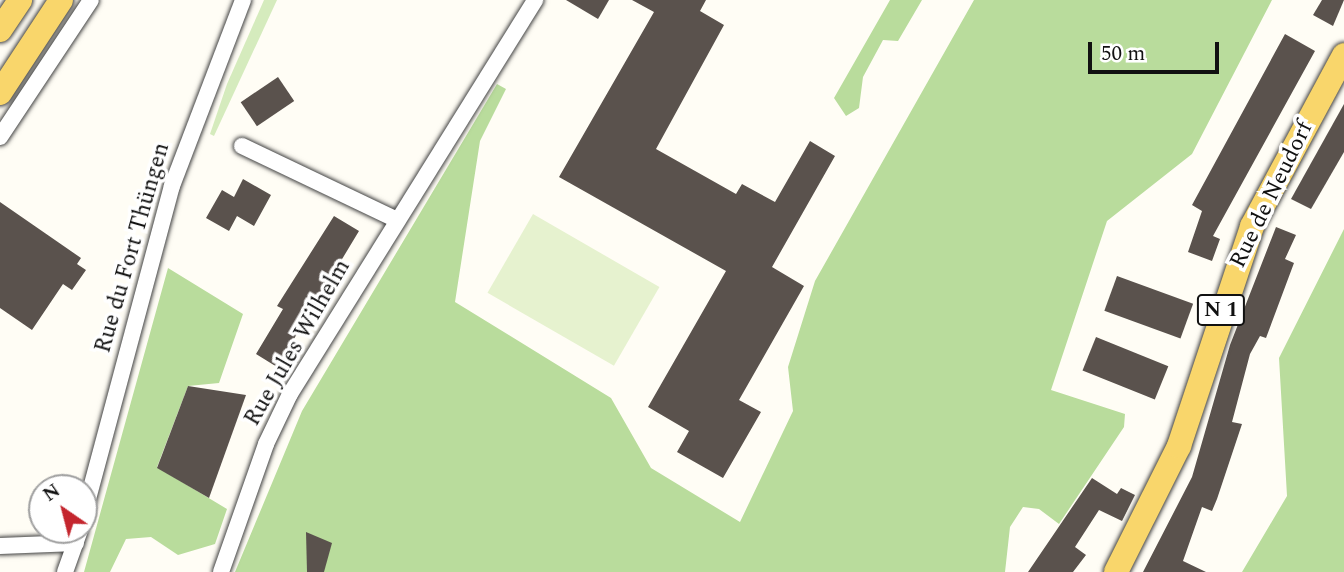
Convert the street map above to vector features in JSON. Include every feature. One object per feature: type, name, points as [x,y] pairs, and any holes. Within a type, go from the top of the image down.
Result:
[{"type":"main road","points":[[0,30],[20,0]]},
{"type":"main road","points":[[2,91],[61,0]]},
{"type":"main road","name":"Rue de Neudorf","points":[[1116,572],[1179,446],[1252,226],[1344,55]]},
{"type":"street","points":[[0,11],[15,0]]},
{"type":"street","points":[[0,136],[91,0]]},
{"type":"street","name":"Rue du Fort Thüngen","points":[[95,474],[172,186],[243,0]]},
{"type":"street","name":"Rue Jules Wilhelm","points":[[221,572],[280,413],[535,0]]},
{"type":"street","points":[[2,91],[24,102]]},
{"type":"street","points":[[242,146],[397,220]]},
{"type":"street","points":[[0,546],[28,543]]},
{"type":"street","points":[[65,572],[75,544]]},
{"type":"green space","points":[[264,0],[277,0],[214,136],[210,134],[227,84]]},
{"type":"green space","points":[[890,0],[922,0],[898,41],[883,40],[863,77],[859,108],[846,116],[834,98]]},
{"type":"green space","points":[[974,0],[1272,0],[1192,154],[1107,221],[1051,390],[1125,414],[1124,427],[1059,524],[1039,509],[1023,507],[1010,527],[1005,572],[235,572],[302,411],[497,84],[506,89],[480,141],[455,302],[611,398],[651,468],[740,522],[793,411],[788,367],[815,281]]},
{"type":"green space","points":[[533,214],[659,287],[614,366],[488,293]]},
{"type":"green space","points":[[1344,229],[1344,572],[1242,572],[1287,496],[1279,358]]},
{"type":"green space","points":[[168,268],[243,314],[219,383],[188,386],[157,467],[227,509],[215,544],[178,555],[151,537],[126,539],[110,572],[84,572],[92,544],[98,544],[98,521]]},
{"type":"building","points":[[566,0],[609,0],[598,19]]},
{"type":"building","points":[[632,0],[706,0],[700,11],[724,25],[656,149],[736,194],[742,184],[775,202],[810,141],[835,156],[772,267],[804,286],[739,400],[761,412],[723,478],[677,452],[689,431],[648,407],[726,271],[559,177],[654,12]]},
{"type":"building","points":[[1322,0],[1344,0],[1333,26],[1313,15]]},
{"type":"building","points":[[1285,34],[1315,51],[1213,236],[1220,239],[1212,261],[1188,252],[1202,211],[1192,205]]},
{"type":"building","points":[[278,77],[294,101],[257,126],[241,102]]},
{"type":"building","points":[[1344,104],[1344,152],[1311,209],[1291,199]]},
{"type":"building","points":[[243,179],[271,195],[254,226],[237,216],[229,231],[206,218],[222,190],[234,197]]},
{"type":"building","points":[[0,202],[81,258],[77,264],[86,270],[72,290],[63,284],[32,330],[0,308]]},
{"type":"building","points":[[334,216],[359,231],[277,367],[256,354],[283,309],[277,306]]},
{"type":"building","points":[[1276,227],[1296,235],[1285,259],[1294,263],[1266,338],[1260,336],[1250,354],[1232,422],[1242,424],[1217,499],[1212,511],[1202,507],[1183,561],[1206,572],[1143,572],[1192,477],[1230,345]]},
{"type":"building","points":[[1117,276],[1193,304],[1180,338],[1104,311]]},
{"type":"building","points":[[1096,337],[1168,366],[1155,400],[1083,370]]},
{"type":"building","points":[[188,386],[246,395],[209,498],[157,468]]},
{"type":"building","points":[[1092,478],[1117,494],[1121,488],[1135,495],[1122,521],[1099,510],[1075,547],[1086,555],[1073,572],[1028,572]]},
{"type":"building","points":[[306,532],[332,543],[324,572],[307,572]]}]
